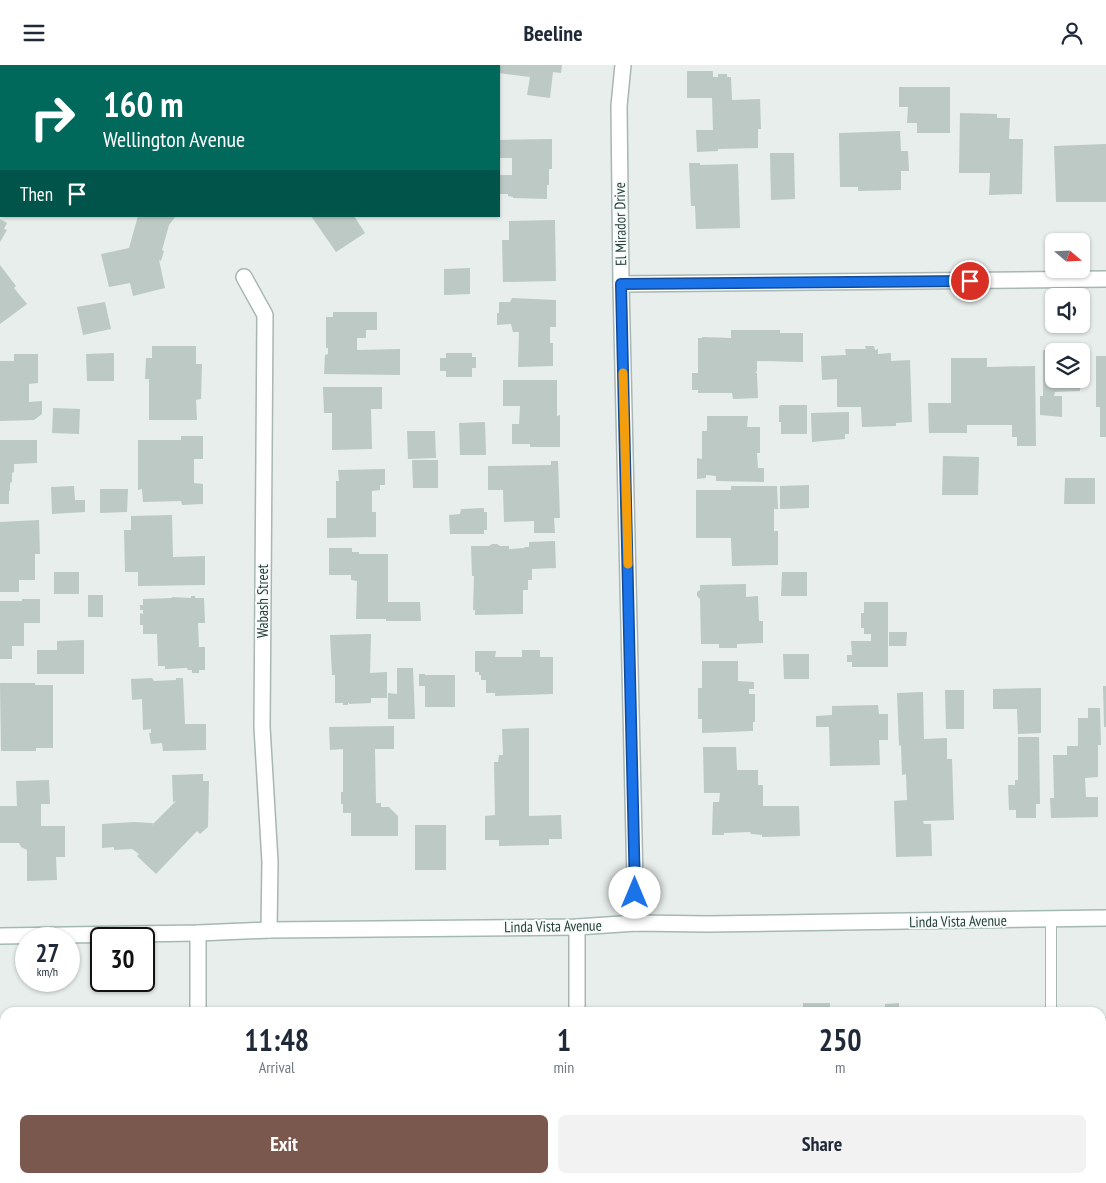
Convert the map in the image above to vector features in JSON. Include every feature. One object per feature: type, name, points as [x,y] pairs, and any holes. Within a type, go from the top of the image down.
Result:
[{"type":"street","name":"El Mirador Drive","points":[[623,65],[619,106],[621,284],[636,923]]},
{"type":"street","name":"Wabash Street","points":[[244,277],[265,315],[262,727],[270,862],[269,930]]},
{"type":"street","points":[[621,284],[1106,279]]},
{"type":"street","name":"Linda Vista Avenue","points":[[0,936],[269,930],[577,927],[636,923],[707,924],[1106,918]]},
{"type":"street","points":[[577,927],[578,1007]]},
{"type":"street","points":[[198,933],[198,1007]]},
{"type":"lane","points":[[1051,920],[1051,1007]]},
{"type":"building","points":[[500,65],[562,65],[561,73],[553,72],[550,98],[527,95],[530,77],[500,73]]},
{"type":"building","points":[[687,71],[713,71],[713,77],[718,77],[718,74],[727,74],[727,77],[731,77],[732,100],[760,99],[761,129],[758,129],[758,148],[718,149],[718,151],[697,152],[696,130],[713,130],[712,98],[687,98]]},
{"type":"building","points":[[899,87],[950,87],[950,133],[917,133],[917,123],[907,123],[908,107],[899,107]]},
{"type":"building","points":[[960,113],[997,114],[997,118],[1010,118],[1009,139],[1023,139],[1022,194],[989,195],[990,173],[959,173]]},
{"type":"building","points":[[900,131],[901,151],[908,151],[909,171],[901,171],[901,190],[858,191],[858,187],[840,187],[839,133]]},
{"type":"building","points":[[552,139],[552,169],[549,169],[547,199],[513,198],[508,196],[508,194],[500,194],[500,175],[512,175],[512,158],[500,158],[500,140]]},
{"type":"building","points":[[1106,144],[1106,202],[1056,202],[1054,146]]},
{"type":"building","points":[[770,153],[794,153],[795,199],[771,200]]},
{"type":"building","points":[[689,163],[700,163],[700,165],[738,164],[740,228],[696,229],[695,206],[691,206]]},
{"type":"building","points":[[138,217],[175,217],[169,225],[162,250],[164,251],[161,261],[159,260],[165,288],[133,296],[130,283],[109,287],[101,254],[129,248]]},
{"type":"building","points":[[312,217],[355,217],[365,233],[336,252]]},
{"type":"building","points":[[0,219],[7,223],[4,229],[7,230],[0,242]]},
{"type":"building","points":[[555,220],[556,281],[503,282],[502,240],[509,240],[509,221]]},
{"type":"building","points":[[0,265],[16,286],[14,288],[27,304],[0,324]]},
{"type":"building","points":[[470,268],[470,294],[444,295],[444,269]]},
{"type":"building","points":[[512,298],[556,300],[556,327],[550,327],[550,343],[553,343],[553,366],[518,367],[519,332],[513,332],[511,324],[497,325],[499,302],[510,302]]},
{"type":"building","points":[[105,302],[111,329],[83,335],[77,307]]},
{"type":"building","points":[[333,312],[377,312],[377,330],[366,330],[366,338],[357,338],[357,350],[400,349],[400,375],[324,374],[325,355],[328,354],[328,348],[326,348],[326,317],[333,317]]},
{"type":"building","points":[[731,330],[780,330],[780,333],[803,333],[803,362],[757,361],[757,371],[755,373],[757,373],[758,398],[733,399],[732,393],[698,393],[698,390],[692,390],[692,373],[698,373],[698,338],[731,338]]},
{"type":"building","points":[[152,346],[196,346],[196,364],[202,364],[201,399],[196,400],[197,420],[149,420],[149,379],[145,379],[146,358],[152,358]]},
{"type":"building","points":[[865,346],[874,346],[875,350],[878,349],[878,354],[891,353],[891,361],[910,360],[912,422],[896,423],[896,426],[862,427],[861,407],[837,407],[837,379],[822,380],[821,356],[846,355],[845,349],[866,349]]},
{"type":"building","points":[[1043,350],[1045,350],[1045,388],[1080,388],[1080,391],[1055,392],[1054,396],[1062,396],[1062,417],[1040,415],[1040,396],[1043,396]]},
{"type":"building","points":[[114,353],[114,381],[87,381],[86,354]]},
{"type":"building","points":[[446,353],[472,353],[472,357],[476,357],[476,368],[472,368],[472,377],[446,377],[446,371],[440,371],[440,358],[446,358]]},
{"type":"building","points":[[14,354],[38,354],[38,383],[29,384],[29,402],[42,401],[42,414],[34,420],[0,421],[0,361],[14,361]]},
{"type":"building","points":[[1096,356],[1106,356],[1106,437],[1100,437],[1100,407],[1096,407]]},
{"type":"building","points":[[951,358],[987,358],[987,367],[1035,366],[1036,446],[1017,446],[1017,437],[1012,437],[1012,425],[967,425],[967,433],[929,433],[928,403],[951,403]]},
{"type":"building","points":[[503,380],[557,380],[557,416],[560,415],[560,447],[530,447],[530,444],[512,444],[512,424],[519,424],[520,406],[503,406]]},
{"type":"building","points":[[323,387],[382,387],[382,409],[371,409],[372,449],[332,450],[332,413],[324,413]]},
{"type":"building","points":[[807,405],[807,434],[781,434],[779,406]]},
{"type":"building","points":[[53,408],[80,409],[79,434],[52,433]]},
{"type":"building","points":[[849,412],[849,434],[845,434],[845,439],[812,442],[811,413]]},
{"type":"building","points":[[707,416],[748,416],[747,427],[760,427],[760,453],[757,453],[758,468],[764,468],[764,482],[716,481],[716,476],[706,475],[706,478],[697,479],[697,458],[702,459],[702,431],[707,431]]},
{"type":"building","points":[[485,422],[486,455],[460,455],[459,423]]},
{"type":"building","points":[[407,431],[435,431],[436,458],[408,459]]},
{"type":"building","points":[[181,436],[203,436],[203,459],[194,459],[194,483],[203,484],[203,504],[182,505],[181,501],[143,502],[142,489],[138,490],[138,440],[181,440]]},
{"type":"building","points":[[0,440],[37,440],[37,463],[14,464],[9,491],[9,504],[0,504]]},
{"type":"building","points":[[943,456],[979,457],[978,495],[942,495]]},
{"type":"building","points":[[412,460],[438,460],[438,488],[413,488]]},
{"type":"building","points":[[551,461],[558,461],[560,518],[554,518],[555,533],[534,533],[534,521],[504,522],[503,490],[488,490],[488,466],[551,465]]},
{"type":"building","points":[[385,469],[385,485],[380,485],[380,490],[372,491],[372,512],[376,512],[376,537],[327,538],[327,518],[336,518],[336,481],[339,481],[338,470]]},
{"type":"building","points":[[1065,478],[1095,478],[1095,504],[1064,504]]},
{"type":"building","points":[[809,485],[809,508],[780,509],[780,486]]},
{"type":"building","points":[[74,486],[75,500],[85,500],[85,512],[52,514],[51,487]]},
{"type":"building","points":[[731,486],[777,486],[778,509],[774,509],[774,531],[778,531],[778,565],[732,566],[731,538],[696,538],[696,490],[731,490]]},
{"type":"building","points":[[100,489],[128,489],[127,512],[100,513]]},
{"type":"building","points":[[484,508],[484,512],[487,512],[487,530],[484,530],[484,534],[450,534],[449,515],[460,514],[461,509]]},
{"type":"building","points":[[172,515],[173,557],[205,556],[205,585],[138,586],[138,572],[125,572],[124,530],[131,530],[131,516]]},
{"type":"building","points":[[39,520],[40,554],[35,554],[35,580],[19,580],[19,592],[0,592],[0,522]]},
{"type":"building","points":[[555,541],[556,568],[532,569],[532,580],[528,580],[528,590],[523,590],[523,614],[475,615],[475,610],[473,610],[474,576],[472,576],[471,546],[497,544],[509,546],[509,549],[529,547],[529,542]]},
{"type":"building","points":[[329,548],[352,548],[352,552],[359,552],[359,554],[388,554],[388,602],[420,602],[421,621],[356,619],[357,581],[351,580],[351,575],[329,575]]},
{"type":"building","points":[[54,572],[79,572],[79,594],[54,594]]},
{"type":"building","points":[[782,572],[807,572],[807,596],[781,596]]},
{"type":"building","points":[[746,584],[746,597],[758,596],[759,621],[763,621],[763,643],[737,644],[737,648],[719,648],[719,644],[701,644],[700,599],[697,596],[700,585]]},
{"type":"building","points":[[88,595],[103,595],[103,617],[88,617]]},
{"type":"building","points":[[191,596],[204,598],[205,623],[198,623],[199,647],[205,647],[205,670],[199,670],[199,673],[192,673],[192,670],[187,668],[165,669],[165,666],[158,666],[157,634],[143,634],[143,625],[140,625],[140,613],[143,614],[143,610],[140,610],[140,605],[143,605],[143,599],[191,598]]},
{"type":"building","points":[[22,599],[40,599],[40,623],[24,623],[24,646],[12,646],[12,659],[0,659],[0,601],[22,601]]},
{"type":"building","points":[[864,602],[888,602],[888,667],[852,667],[852,662],[847,662],[847,655],[852,655],[851,641],[871,641],[871,634],[864,634],[864,628],[861,628],[861,613],[864,613]]},
{"type":"building","points":[[889,632],[907,632],[906,646],[889,646]]},
{"type":"building","points":[[371,634],[370,673],[387,672],[387,698],[371,698],[371,703],[348,703],[348,705],[343,705],[343,703],[335,703],[335,675],[332,675],[330,635]]},
{"type":"building","points":[[84,640],[84,674],[37,674],[37,650],[57,650],[57,641]]},
{"type":"building","points":[[522,650],[540,650],[540,657],[553,657],[553,694],[495,696],[495,693],[486,693],[486,680],[481,680],[479,672],[475,672],[475,651],[496,651],[495,657],[522,657]]},
{"type":"building","points":[[783,654],[809,654],[809,679],[784,679]]},
{"type":"building","points":[[702,661],[738,661],[738,681],[754,682],[754,689],[749,689],[749,694],[755,694],[755,722],[753,722],[753,731],[702,733],[702,719],[698,719],[698,688],[702,688]]},
{"type":"building","points":[[397,668],[413,668],[415,719],[388,719],[388,693],[397,694]]},
{"type":"building","points":[[419,674],[455,675],[455,707],[425,707],[425,686],[419,686]]},
{"type":"building","points":[[152,678],[154,681],[183,678],[185,724],[206,724],[206,750],[163,751],[162,743],[151,744],[149,733],[151,733],[151,729],[143,730],[142,699],[132,700],[131,679]]},
{"type":"building","points":[[0,683],[53,685],[53,748],[36,748],[36,751],[1,751]]},
{"type":"building","points":[[1103,686],[1106,686],[1106,727],[1104,727]]},
{"type":"building","points":[[1041,688],[1041,733],[1018,734],[1017,709],[993,709],[993,689]]},
{"type":"building","points":[[945,690],[964,690],[964,729],[946,729]]},
{"type":"building","points":[[923,692],[924,739],[947,738],[947,759],[952,759],[954,820],[923,821],[924,824],[931,824],[932,856],[896,857],[894,801],[907,800],[906,774],[902,775],[901,745],[899,746],[897,693]]},
{"type":"building","points":[[878,705],[879,714],[888,714],[888,740],[879,740],[880,765],[830,766],[829,727],[816,727],[816,716],[832,715],[832,706]]},
{"type":"building","points":[[1088,708],[1100,708],[1101,745],[1098,745],[1098,777],[1085,778],[1086,797],[1098,797],[1098,817],[1051,818],[1050,798],[1054,798],[1053,755],[1067,755],[1067,746],[1078,746],[1078,718],[1088,718]]},
{"type":"building","points":[[394,726],[394,749],[375,749],[376,803],[381,803],[381,807],[389,807],[398,816],[398,836],[351,836],[351,813],[343,813],[343,804],[341,804],[341,792],[343,792],[343,749],[330,750],[329,727]]},
{"type":"building","points":[[529,728],[529,816],[561,815],[562,839],[549,839],[549,845],[499,846],[499,840],[485,840],[485,816],[495,815],[494,762],[498,762],[499,755],[503,755],[502,729]]},
{"type":"building","points":[[1018,737],[1039,737],[1040,804],[1036,804],[1036,818],[1016,818],[1016,810],[1009,810],[1008,785],[1015,785],[1015,780],[1018,780]]},
{"type":"building","points":[[703,747],[736,747],[737,770],[758,770],[758,785],[763,785],[763,806],[799,806],[800,836],[762,837],[762,835],[751,834],[750,832],[712,835],[713,802],[719,802],[720,793],[704,793]]},
{"type":"building","points":[[203,774],[203,781],[209,781],[208,827],[200,834],[197,831],[156,874],[137,856],[139,854],[132,849],[114,850],[114,847],[102,848],[102,824],[134,822],[153,823],[152,825],[176,801],[173,802],[172,775]]},
{"type":"building","points":[[49,780],[50,804],[41,804],[41,826],[65,826],[65,857],[56,857],[57,880],[27,881],[27,850],[21,847],[19,843],[0,843],[0,806],[17,806],[16,781]]},
{"type":"building","points":[[415,825],[446,825],[446,870],[415,870]]},
{"type":"building","points":[[803,1003],[830,1003],[830,1007],[803,1007]]},
{"type":"building","points":[[899,1003],[899,1007],[885,1007],[885,1004]]},
{"type":"slow traffic","points":[[623,373],[628,564]]},
{"type":"route","points":[[635,893],[621,284],[970,281]]}]
